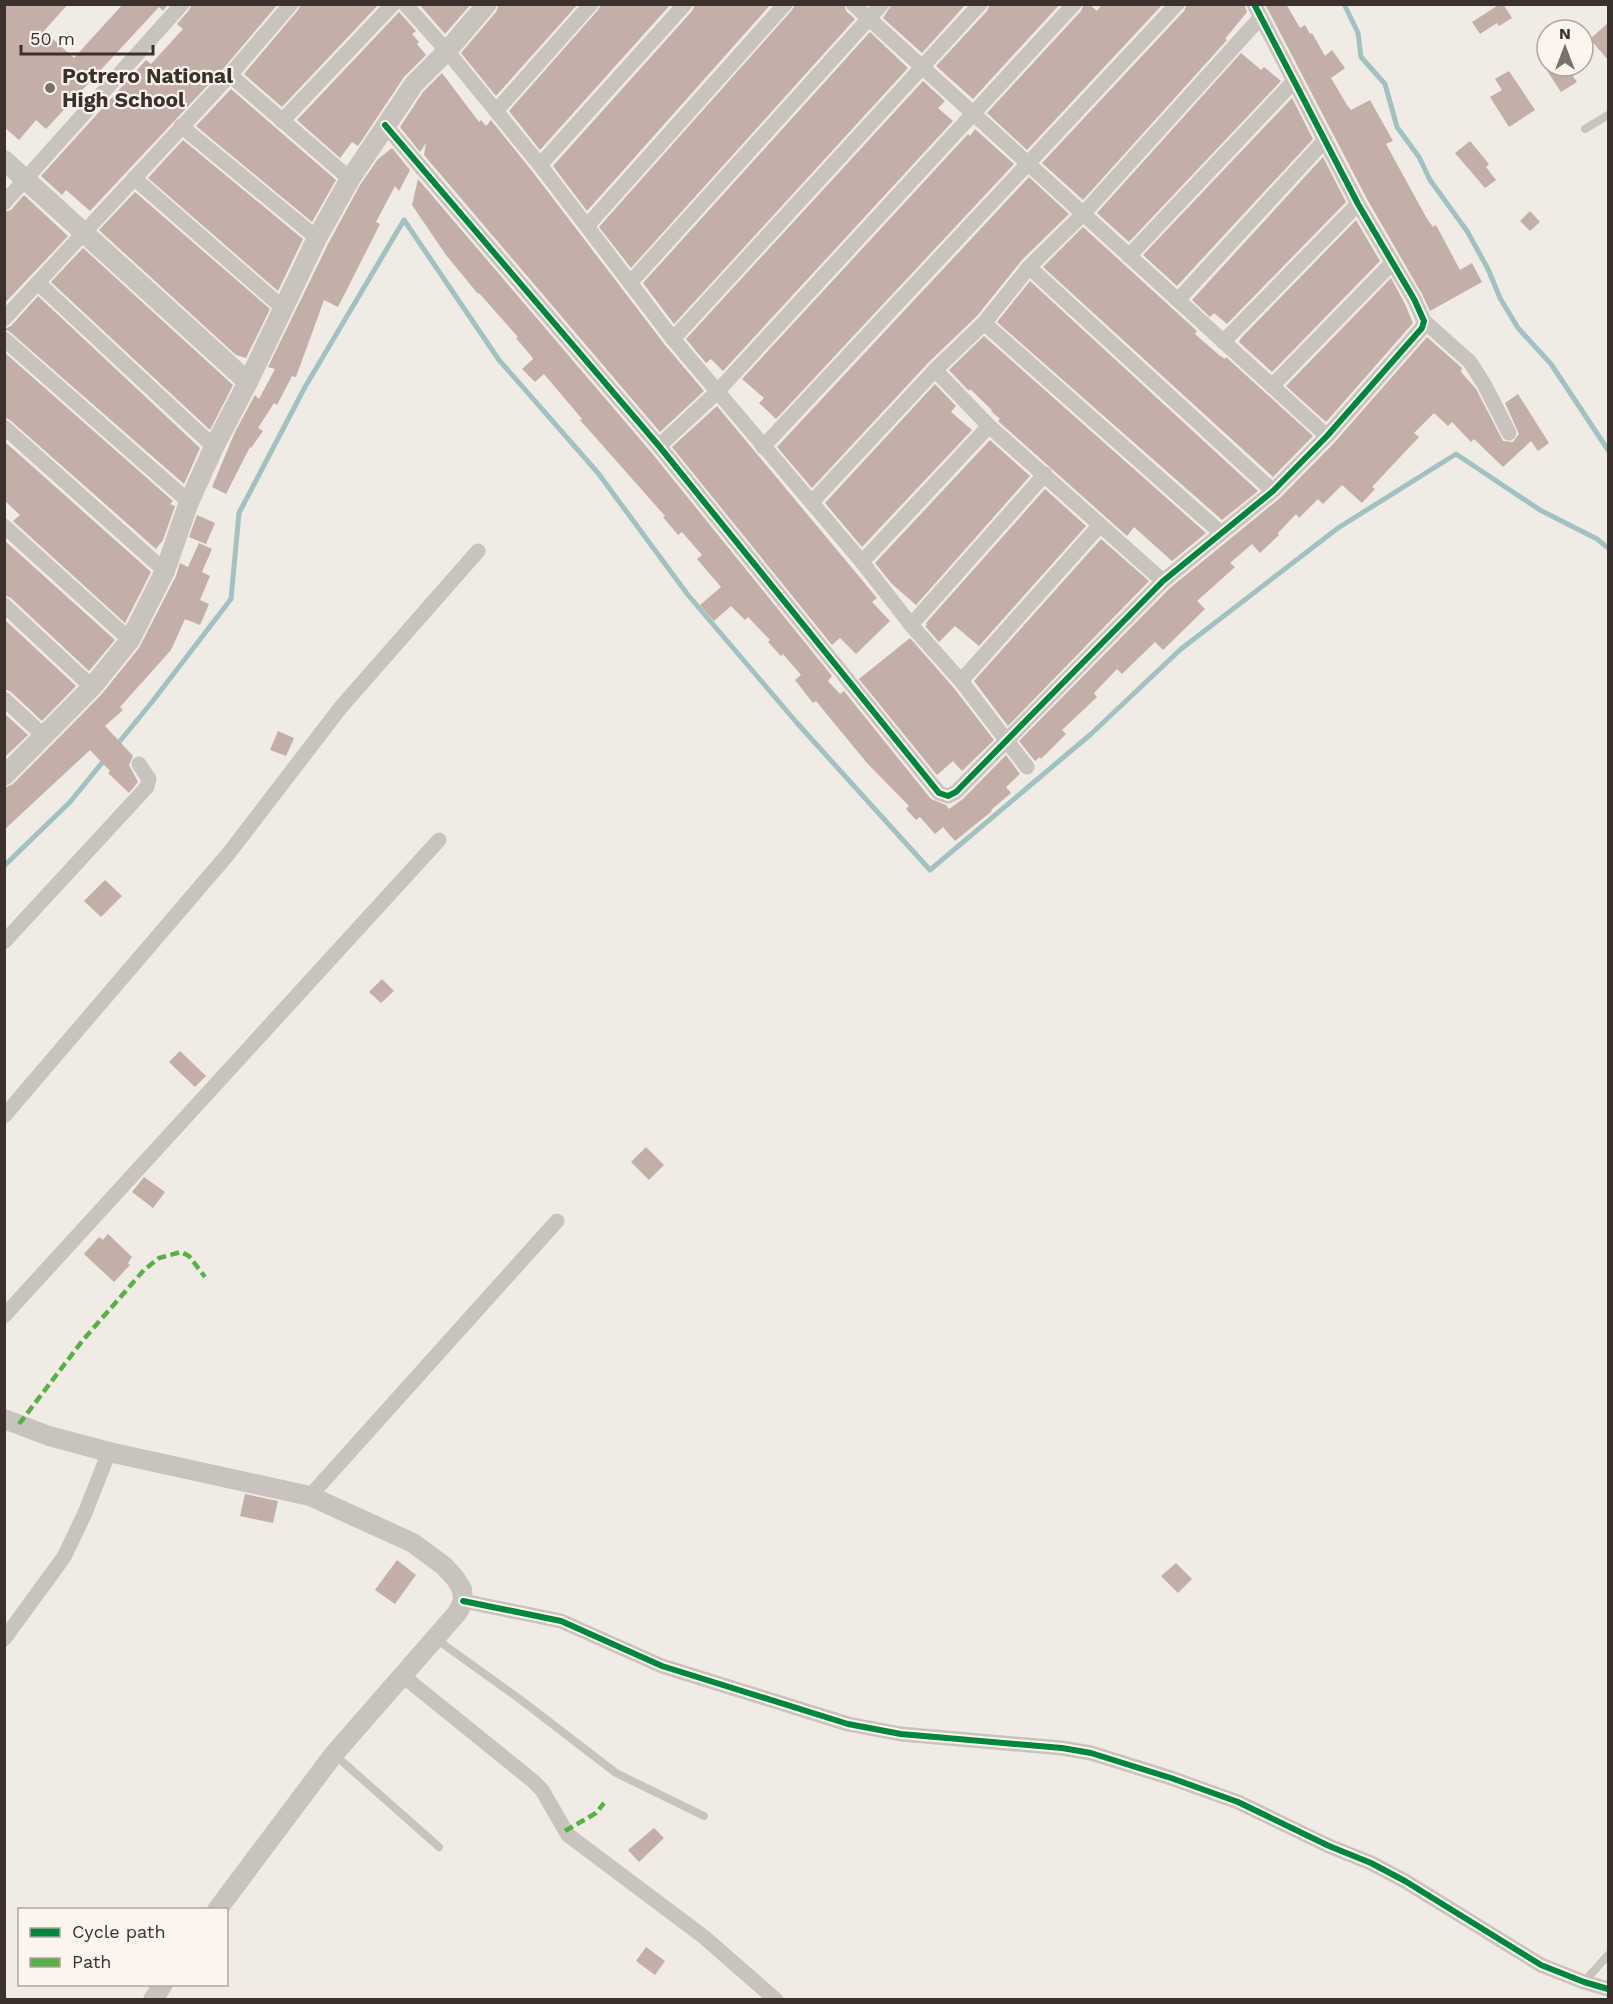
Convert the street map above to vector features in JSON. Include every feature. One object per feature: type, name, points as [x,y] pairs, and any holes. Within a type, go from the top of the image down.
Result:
[{"type":"street","points":[[4,203],[182,4]]},
{"type":"street","points":[[4,320],[230,75],[291,4]]},
{"type":"street","points":[[282,121],[393,4]]},
{"type":"street","points":[[405,4],[447,51],[540,165],[716,393],[812,502],[910,625],[961,681],[1027,767]]},
{"type":"street","points":[[4,776],[92,687],[130,640],[165,571],[189,502],[214,447],[317,238],[350,179],[414,84],[447,51],[487,4]]},
{"type":"street","points":[[496,111],[591,4]]},
{"type":"street","points":[[540,165],[685,4]]},
{"type":"street","points":[[587,226],[785,4]]},
{"type":"street","points":[[853,4],[1327,436]]},
{"type":"street","points":[[630,283],[882,4]]},
{"type":"street","points":[[673,339],[980,4]]},
{"type":"street","points":[[659,446],[716,393],[1074,4]]},
{"type":"street","points":[[763,447],[1177,4]]},
{"type":"street","points":[[812,502],[935,370],[984,323],[1029,267],[1083,214],[1257,11],[1358,204],[1424,321],[1470,362],[1509,433]]},
{"type":"street","points":[[230,75],[350,179]]},
{"type":"street","points":[[1129,256],[1294,81]]},
{"type":"street","points":[[385,125],[659,446],[939,794],[948,796],[956,792],[1163,581],[1274,491],[1327,436],[1422,328],[1424,321]]},
{"type":"street","points":[[181,126],[317,238]]},
{"type":"street","points":[[1178,300],[1325,140]]},
{"type":"street","points":[[4,160],[248,382]]},
{"type":"street","points":[[134,178],[283,308]]},
{"type":"street","points":[[1223,342],[1358,204]]},
{"type":"street","points":[[1272,386],[1392,263]]},
{"type":"street","points":[[1029,267],[1274,491]]},
{"type":"street","points":[[38,283],[214,447]]},
{"type":"street","points":[[984,323],[1221,533]]},
{"type":"street","points":[[4,339],[189,502]]},
{"type":"street","points":[[935,370],[989,426],[1163,581]]},
{"type":"street","points":[[862,562],[989,426]]},
{"type":"street","points":[[4,427],[165,571]]},
{"type":"street","points":[[910,625],[1045,474]]},
{"type":"street","points":[[961,681],[1100,525]]},
{"type":"street","points":[[4,526],[130,640]]},
{"type":"street","points":[[4,1116],[229,853],[341,708],[478,551]]},
{"type":"street","points":[[4,605],[92,687]]},
{"type":"street","points":[[4,699],[43,735]]},
{"type":"street","points":[[4,942],[147,787],[148,779],[139,764]]},
{"type":"street","points":[[4,1316],[439,840]]},
{"type":"street","points":[[310,1496],[557,1221]]},
{"type":"street","points":[[4,1419],[50,1436],[109,1452],[310,1496],[389,1531],[428,1554],[455,1578],[462,1589],[463,1601],[458,1612],[334,1754],[218,1908]]},
{"type":"street","points":[[4,1639],[64,1557],[85,1513],[109,1452]]},
{"type":"street","points":[[463,1601],[561,1621],[662,1666],[848,1724],[901,1734],[1062,1748],[1101,1756],[1171,1778],[1238,1802],[1371,1863],[1405,1881],[1541,1965],[1608,1989]]},
{"type":"street","points":[[403,1676],[534,1781],[542,1790],[568,1835],[704,1937],[776,2000]]},
{"type":"street","points":[[153,2000],[162,1986]]},
{"type":"lane","points":[[1585,129],[1608,115]]},
{"type":"lane","points":[[435,1638],[616,1773],[704,1816]]},
{"type":"lane","points":[[334,1754],[439,1847]]},
{"type":"lane","points":[[1584,1982],[1608,1955]]},
{"type":"building","name":"Potrero National High School","points":[[4,4],[68,4],[44,31],[74,58],[123,4],[168,4],[163,11],[159,7],[46,129],[36,120],[19,140],[4,127]]},
{"type":"building","points":[[192,4],[278,4],[223,69],[90,211],[66,190],[62,195],[41,176],[146,60],[151,64],[183,29],[177,24]]},
{"type":"building","points":[[301,4],[379,4],[282,107],[244,74]]},
{"type":"building","points":[[419,4],[471,4],[445,34]]},
{"type":"building","points":[[499,4],[578,4],[496,96],[461,53],[496,12]]},
{"type":"building","points":[[601,4],[671,4],[540,150],[509,111]]},
{"type":"building","points":[[695,4],[771,4],[587,211],[553,166],[692,11]]},
{"type":"building","points":[[795,4],[844,4],[846,11],[855,19],[631,268],[599,227]]},
{"type":"building","points":[[892,4],[966,4],[922,53],[883,18]]},
{"type":"building","points":[[990,4],[1060,4],[973,99],[936,66],[987,11]]},
{"type":"building","points":[[1084,4],[1089,4],[1097,11],[1102,4],[1163,4],[1027,150],[987,113],[1081,11]]},
{"type":"building","points":[[1187,4],[1244,4],[1247,12],[1225,39],[1227,40],[1083,200],[1042,163],[1184,11]]},
{"type":"building","points":[[1265,4],[1286,4],[1300,28],[1305,25],[1310,34],[1312,33],[1325,56],[1332,50],[1345,68],[1331,78],[1347,105],[1351,110],[1370,100],[1393,141],[1386,144],[1426,217],[1433,227],[1436,225],[1460,270],[1472,263],[1482,282],[1430,311],[1367,199]]},
{"type":"building","points":[[1503,4],[1512,18],[1499,26],[1497,23],[1480,34],[1472,22]]},
{"type":"building","points":[[399,12],[416,31],[412,34],[426,55],[404,77],[358,146],[352,142],[340,158],[297,120]]},
{"type":"building","points":[[1608,23],[1608,60],[1595,45],[1595,35]]},
{"type":"building","points":[[870,32],[908,68],[674,324],[643,283]]},
{"type":"building","points":[[1241,53],[1261,70],[1264,67],[1281,81],[1129,242],[1097,213]]},
{"type":"building","points":[[1509,71],[1535,110],[1509,127],[1490,97],[1502,90],[1495,79]]},
{"type":"building","points":[[442,73],[479,122],[481,120],[486,126],[491,120],[665,345],[704,391],[660,432],[424,155],[426,143],[420,152],[400,127],[423,92]]},
{"type":"building","points":[[1552,78],[1574,78],[1577,82],[1561,92]]},
{"type":"building","points":[[923,81],[945,101],[938,108],[953,121],[723,371],[711,359],[706,363],[686,339]]},
{"type":"building","points":[[231,89],[336,180],[312,222],[196,126]]},
{"type":"building","points":[[1292,98],[1313,139],[1177,286],[1143,255]]},
{"type":"building","points":[[975,129],[1014,164],[776,419],[759,403],[764,398],[742,379]]},
{"type":"building","points":[[183,140],[303,239],[278,291],[148,178]]},
{"type":"building","points":[[1470,141],[1489,164],[1486,167],[1496,180],[1485,188],[1455,153]]},
{"type":"building","points":[[392,148],[410,170],[399,191],[395,186],[376,222],[380,224],[338,307],[324,300],[296,377],[292,376],[277,405],[274,403],[258,428],[263,431],[250,447],[226,494],[212,487],[235,432],[255,395],[259,399],[275,369],[268,367],[328,244],[360,185],[378,159]]},
{"type":"building","points":[[1323,157],[1346,202],[1227,324],[1214,313],[1210,317],[1192,300]]},
{"type":"building","points":[[1029,177],[1069,214],[1022,260],[977,316],[928,363],[812,488],[777,447]]},
{"type":"building","points":[[418,179],[651,452],[832,676],[828,681],[840,694],[844,691],[931,799],[946,805],[949,809],[963,799],[1006,755],[1020,774],[1006,787],[1011,793],[992,811],[955,841],[943,827],[935,834],[920,817],[916,820],[906,809],[909,806],[867,763],[816,701],[813,703],[795,680],[801,675],[783,654],[781,656],[768,642],[770,640],[748,617],[745,620],[731,606],[714,621],[700,605],[721,587],[697,559],[702,555],[682,532],[678,535],[663,517],[665,516],[580,420],[582,419],[544,374],[535,382],[522,369],[533,359],[532,357],[516,338],[518,337],[446,255],[412,205]]},
{"type":"building","points":[[135,192],[270,309],[246,358],[236,355],[99,230]]},
{"type":"building","points":[[24,195],[68,236],[4,304],[4,212],[11,210]]},
{"type":"building","points":[[1530,211],[1540,222],[1530,231],[1520,221]]},
{"type":"building","points":[[1356,220],[1380,261],[1272,372],[1239,342],[1241,338]]},
{"type":"building","points":[[1083,227],[1197,331],[1195,334],[1219,355],[1225,359],[1226,357],[1313,436],[1273,477],[1043,267]]},
{"type":"building","points":[[83,248],[233,385],[210,430],[51,282]]},
{"type":"building","points":[[1391,278],[1413,323],[1326,422],[1286,386]]},
{"type":"building","points":[[1030,281],[1258,491],[1222,520],[997,322]]},
{"type":"building","points":[[38,296],[200,448],[184,484],[4,329],[11,326]]},
{"type":"building","points":[[984,336],[1206,533],[1172,561],[1134,527],[1127,536],[998,421],[1000,419],[992,410],[949,370]]},
{"type":"building","points":[[1427,337],[1462,368],[1461,372],[1476,389],[1503,441],[1513,442],[1519,434],[1505,403],[1518,394],[1549,443],[1538,451],[1531,441],[1503,467],[1474,439],[1471,442],[1452,422],[1448,426],[1434,413],[1414,433],[1419,437],[1372,487],[1375,489],[1362,503],[1342,485],[1323,504],[1318,499],[1299,518],[1296,514],[1260,553],[1252,544],[1230,563],[1235,567],[1197,601],[1205,609],[1163,650],[1155,642],[1122,674],[1117,669],[1094,693],[1097,697],[1062,730],[1066,734],[1041,759],[1040,757],[1035,761],[1019,741],[1170,588],[1280,498],[1334,443]]},
{"type":"building","points":[[4,352],[173,501],[170,504],[175,506],[163,540],[156,549],[4,417]]},
{"type":"building","points":[[935,384],[956,406],[951,412],[972,430],[862,547],[825,503]]},
{"type":"building","points":[[717,406],[877,598],[872,602],[890,621],[856,654],[840,638],[832,645],[672,447]]},
{"type":"building","points":[[990,440],[1030,476],[916,605],[892,584],[875,563]]},
{"type":"building","points":[[4,441],[151,572],[125,623],[13,521],[20,515],[4,500]]},
{"type":"building","points":[[1045,489],[1086,526],[979,646],[955,626],[939,642],[925,626],[926,623]]},
{"type":"building","points":[[197,515],[215,523],[206,544],[189,537]]},
{"type":"building","points":[[1101,539],[1149,581],[1008,726],[974,681]]},
{"type":"building","points":[[4,540],[115,640],[89,671],[11,598],[4,595]]},
{"type":"building","points":[[199,543],[212,549],[202,572],[210,576],[200,600],[209,604],[200,625],[185,619],[171,650],[120,707],[123,710],[105,726],[133,756],[129,765],[138,782],[129,793],[108,773],[110,771],[90,750],[4,830],[4,788],[13,784],[101,695],[139,648],[176,576],[180,563],[188,567]]},
{"type":"building","points":[[4,619],[76,686],[42,721],[11,692],[4,689]]},
{"type":"building","points":[[910,638],[953,687],[994,740],[962,771],[953,761],[937,775],[859,679]]},
{"type":"building","points":[[4,713],[28,735],[4,758]]},
{"type":"building","points":[[278,731],[294,738],[286,756],[270,750]]},
{"type":"building","points":[[105,880],[122,896],[101,917],[84,901]]},
{"type":"building","points":[[382,979],[394,991],[381,1003],[369,992]]},
{"type":"building","points":[[180,1051],[206,1076],[195,1087],[169,1062]]},
{"type":"building","points":[[646,1147],[664,1165],[649,1180],[631,1162]]},
{"type":"building","points":[[144,1177],[165,1192],[153,1208],[132,1192]]},
{"type":"building","points":[[108,1234],[132,1257],[128,1263],[130,1265],[114,1282],[84,1254],[99,1237],[103,1240]]},
{"type":"building","points":[[245,1494],[278,1501],[273,1523],[240,1516]]},
{"type":"building","points":[[397,1560],[416,1575],[395,1604],[375,1590]]},
{"type":"building","points":[[1176,1563],[1192,1579],[1178,1593],[1161,1576]]},
{"type":"building","points":[[654,1828],[664,1838],[639,1862],[628,1850]]},
{"type":"building","points":[[646,1947],[665,1961],[655,1975],[636,1961]]},
{"type":"waterway","points":[[1344,4],[1358,33],[1361,57],[1385,84],[1397,127],[1419,157],[1430,180],[1467,231],[1488,269],[1500,298],[1518,328],[1551,364],[1608,450]]},
{"type":"waterway","points":[[116,746],[231,599],[239,513],[305,387],[404,220],[499,360],[598,473],[688,595],[797,723],[930,870],[1091,734],[1181,649],[1338,528],[1456,454],[1540,510],[1597,539],[1608,548]]},
{"type":"waterway","points":[[4,866],[70,802],[106,758]]},
{"type":"marked path","points":[[19,1424],[83,1340],[144,1270],[159,1258],[181,1252],[189,1256],[205,1277]]},
{"type":"marked path","points":[[565,1831],[596,1813],[604,1803]]},
{"type":"cycle path","points":[[385,125],[659,446],[939,793],[948,796],[956,792],[1163,581],[1273,491],[1327,436],[1422,328],[1424,321],[1414,299],[1358,204],[1254,4]]},
{"type":"cycle path","points":[[463,1601],[561,1621],[662,1666],[848,1724],[901,1734],[1062,1748],[1091,1753],[1171,1778],[1238,1802],[1329,1846],[1371,1863],[1405,1881],[1541,1965],[1608,1989]]},
{"type":"place","name":"Potrero National High School","points":[[50,88]]}]
